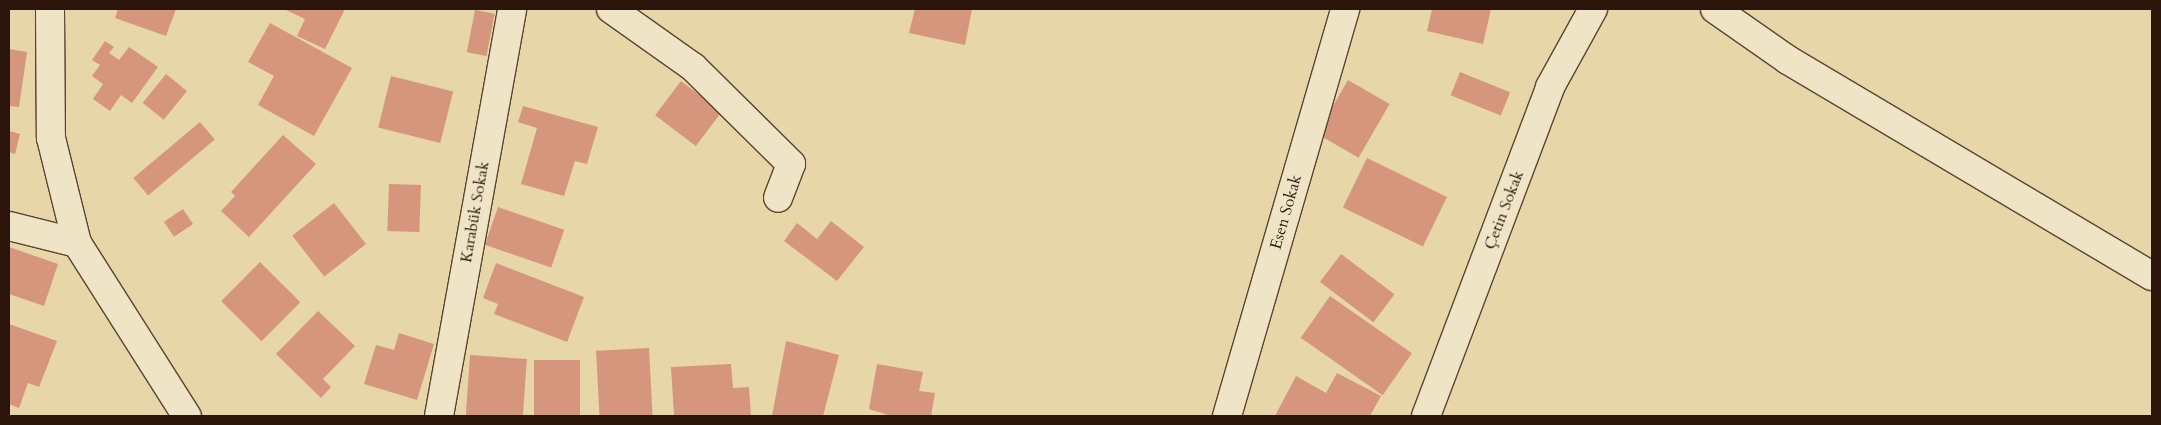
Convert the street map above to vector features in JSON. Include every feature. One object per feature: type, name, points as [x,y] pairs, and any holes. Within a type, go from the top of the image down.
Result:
[{"type":"street","points":[[50,9],[51,138],[77,243],[187,416]]},
{"type":"street","name":"Karabük Sokak","points":[[439,416],[512,9]]},
{"type":"street","points":[[611,9],[693,67],[791,164],[778,198]]},
{"type":"street","name":"Esen Sokak","points":[[1227,416],[1345,9]]},
{"type":"street","name":"Çetin Sokak","points":[[1426,416],[1550,87],[1592,9]]},
{"type":"street","points":[[1715,9],[1788,60],[2152,276]]},
{"type":"street","points":[[9,226],[77,243]]},
{"type":"building","points":[[118,9],[176,9],[166,36],[115,18]]},
{"type":"building","points":[[284,9],[345,9],[325,49],[297,36],[305,19]]},
{"type":"building","points":[[915,9],[972,9],[965,45],[909,33]]},
{"type":"building","points":[[1432,9],[1491,9],[1483,44],[1427,31]]},
{"type":"building","points":[[475,10],[495,14],[486,56],[467,52]]},
{"type":"building","points":[[270,23],[352,68],[314,136],[258,105],[274,76],[248,62]]},
{"type":"building","points":[[105,41],[114,47],[109,53],[119,60],[129,47],[158,67],[132,103],[121,95],[110,111],[93,99],[103,84],[92,76],[100,65],[92,60]]},
{"type":"building","points":[[9,49],[27,52],[19,107],[9,106]]},
{"type":"building","points":[[1460,72],[1510,92],[1501,115],[1451,95]]},
{"type":"building","points":[[166,74],[187,91],[164,120],[143,103]]},
{"type":"building","points":[[391,76],[453,91],[440,143],[378,127]]},
{"type":"building","points":[[1348,80],[1390,104],[1359,158],[1317,134]]},
{"type":"building","points":[[681,81],[722,112],[696,146],[655,115]]},
{"type":"building","points":[[523,106],[598,127],[587,164],[575,161],[564,196],[521,184],[537,128],[518,122]]},
{"type":"building","points":[[200,122],[215,140],[148,196],[133,178]]},
{"type":"building","points":[[9,131],[20,134],[15,154],[9,152]]},
{"type":"building","points":[[283,135],[316,164],[249,237],[221,211],[235,196],[231,192]]},
{"type":"building","points":[[1367,158],[1447,197],[1423,246],[1343,207]]},
{"type":"building","points":[[389,184],[421,185],[419,232],[387,231]]},
{"type":"building","points":[[334,203],[366,244],[324,277],[292,236]]},
{"type":"building","points":[[498,207],[564,230],[551,268],[485,245]]},
{"type":"building","points":[[183,209],[193,224],[174,237],[164,222]]},
{"type":"building","points":[[831,221],[864,247],[837,281],[784,241],[797,223],[817,239]]},
{"type":"building","points":[[9,247],[58,264],[44,306],[9,294]]},
{"type":"building","points":[[1341,254],[1395,294],[1373,322],[1320,282]]},
{"type":"building","points":[[260,262],[300,302],[261,341],[221,301]]},
{"type":"building","points":[[496,263],[584,297],[567,342],[494,314],[498,304],[483,298]]},
{"type":"building","points":[[1330,296],[1412,353],[1383,395],[1301,338]]},
{"type":"building","points":[[318,311],[355,346],[323,379],[331,387],[321,398],[276,354]]},
{"type":"building","points":[[9,324],[57,341],[39,387],[28,383],[19,408],[9,404]]},
{"type":"building","points":[[399,333],[434,344],[417,400],[364,384],[376,345],[394,350]]},
{"type":"building","points":[[786,341],[839,355],[823,416],[772,416]]},
{"type":"building","points":[[649,348],[653,416],[599,416],[596,351]]},
{"type":"building","points":[[470,355],[527,359],[523,416],[466,416]]},
{"type":"building","points":[[534,360],[580,360],[580,416],[534,416]]},
{"type":"building","points":[[731,364],[733,388],[749,387],[751,416],[674,415],[671,367]]},
{"type":"building","points":[[877,364],[923,372],[919,391],[935,393],[931,416],[891,416],[869,409]]},
{"type":"building","points":[[1337,373],[1381,396],[1370,416],[1275,416],[1296,376],[1326,393]]}]
